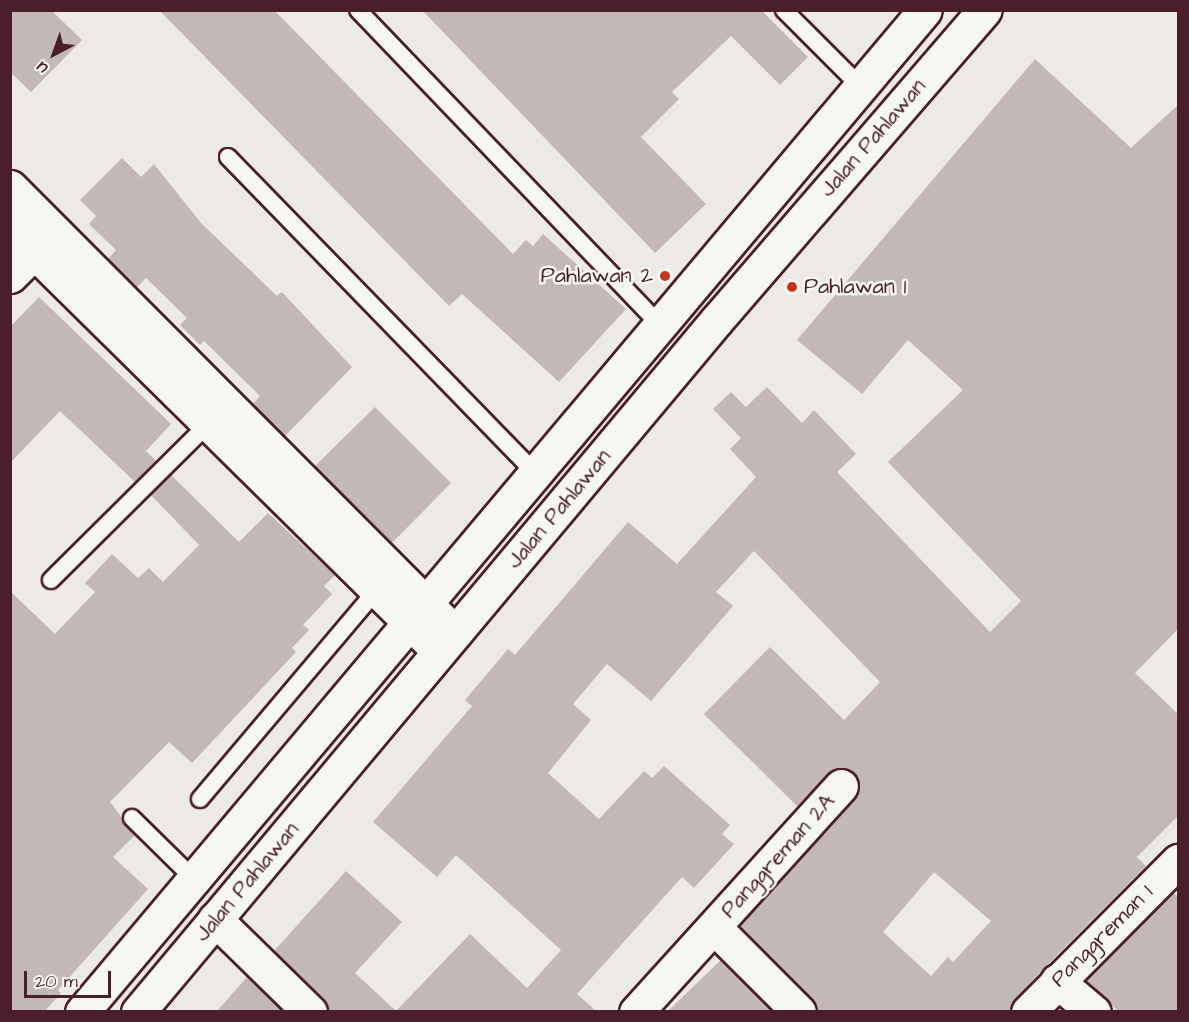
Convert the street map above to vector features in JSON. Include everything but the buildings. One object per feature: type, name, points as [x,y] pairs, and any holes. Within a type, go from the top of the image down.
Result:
[{"type":"main road","name":"Jalan Pahlawan","points":[[82,1011],[925,10]]},
{"type":"main road","name":"Jalan Pahlawan","points":[[138,1011],[716,321],[984,10]]},
{"type":"main road","points":[[10,187],[416,614],[447,642]]},
{"type":"main road","points":[[10,228],[375,592],[416,614]]},
{"type":"main road","points":[[10,276],[34,252]]},
{"type":"main road","points":[[686,294],[716,321]]},
{"type":"main road","name":"Panggreman 2A","points":[[636,1011],[841,786]]},
{"type":"main road","name":"Panggreman 1","points":[[1028,1011],[1179,861]]},
{"type":"main road","points":[[215,919],[310,1011]]},
{"type":"main road","points":[[714,927],[799,1011]]},
{"type":"main road","points":[[1057,981],[1094,1011]]},
{"type":"lane","points":[[358,10],[660,326]]},
{"type":"lane","points":[[784,10],[861,87]]},
{"type":"lane","points":[[228,157],[535,473]]},
{"type":"lane","points":[[51,580],[207,425]]},
{"type":"lane","points":[[200,799],[375,592]]},
{"type":"lane","points":[[132,818],[194,879]]},
{"type":"place","name":"Pahlawan 2","points":[[665,276]]},
{"type":"place","name":"Pahlawan 1","points":[[792,287]]}]
